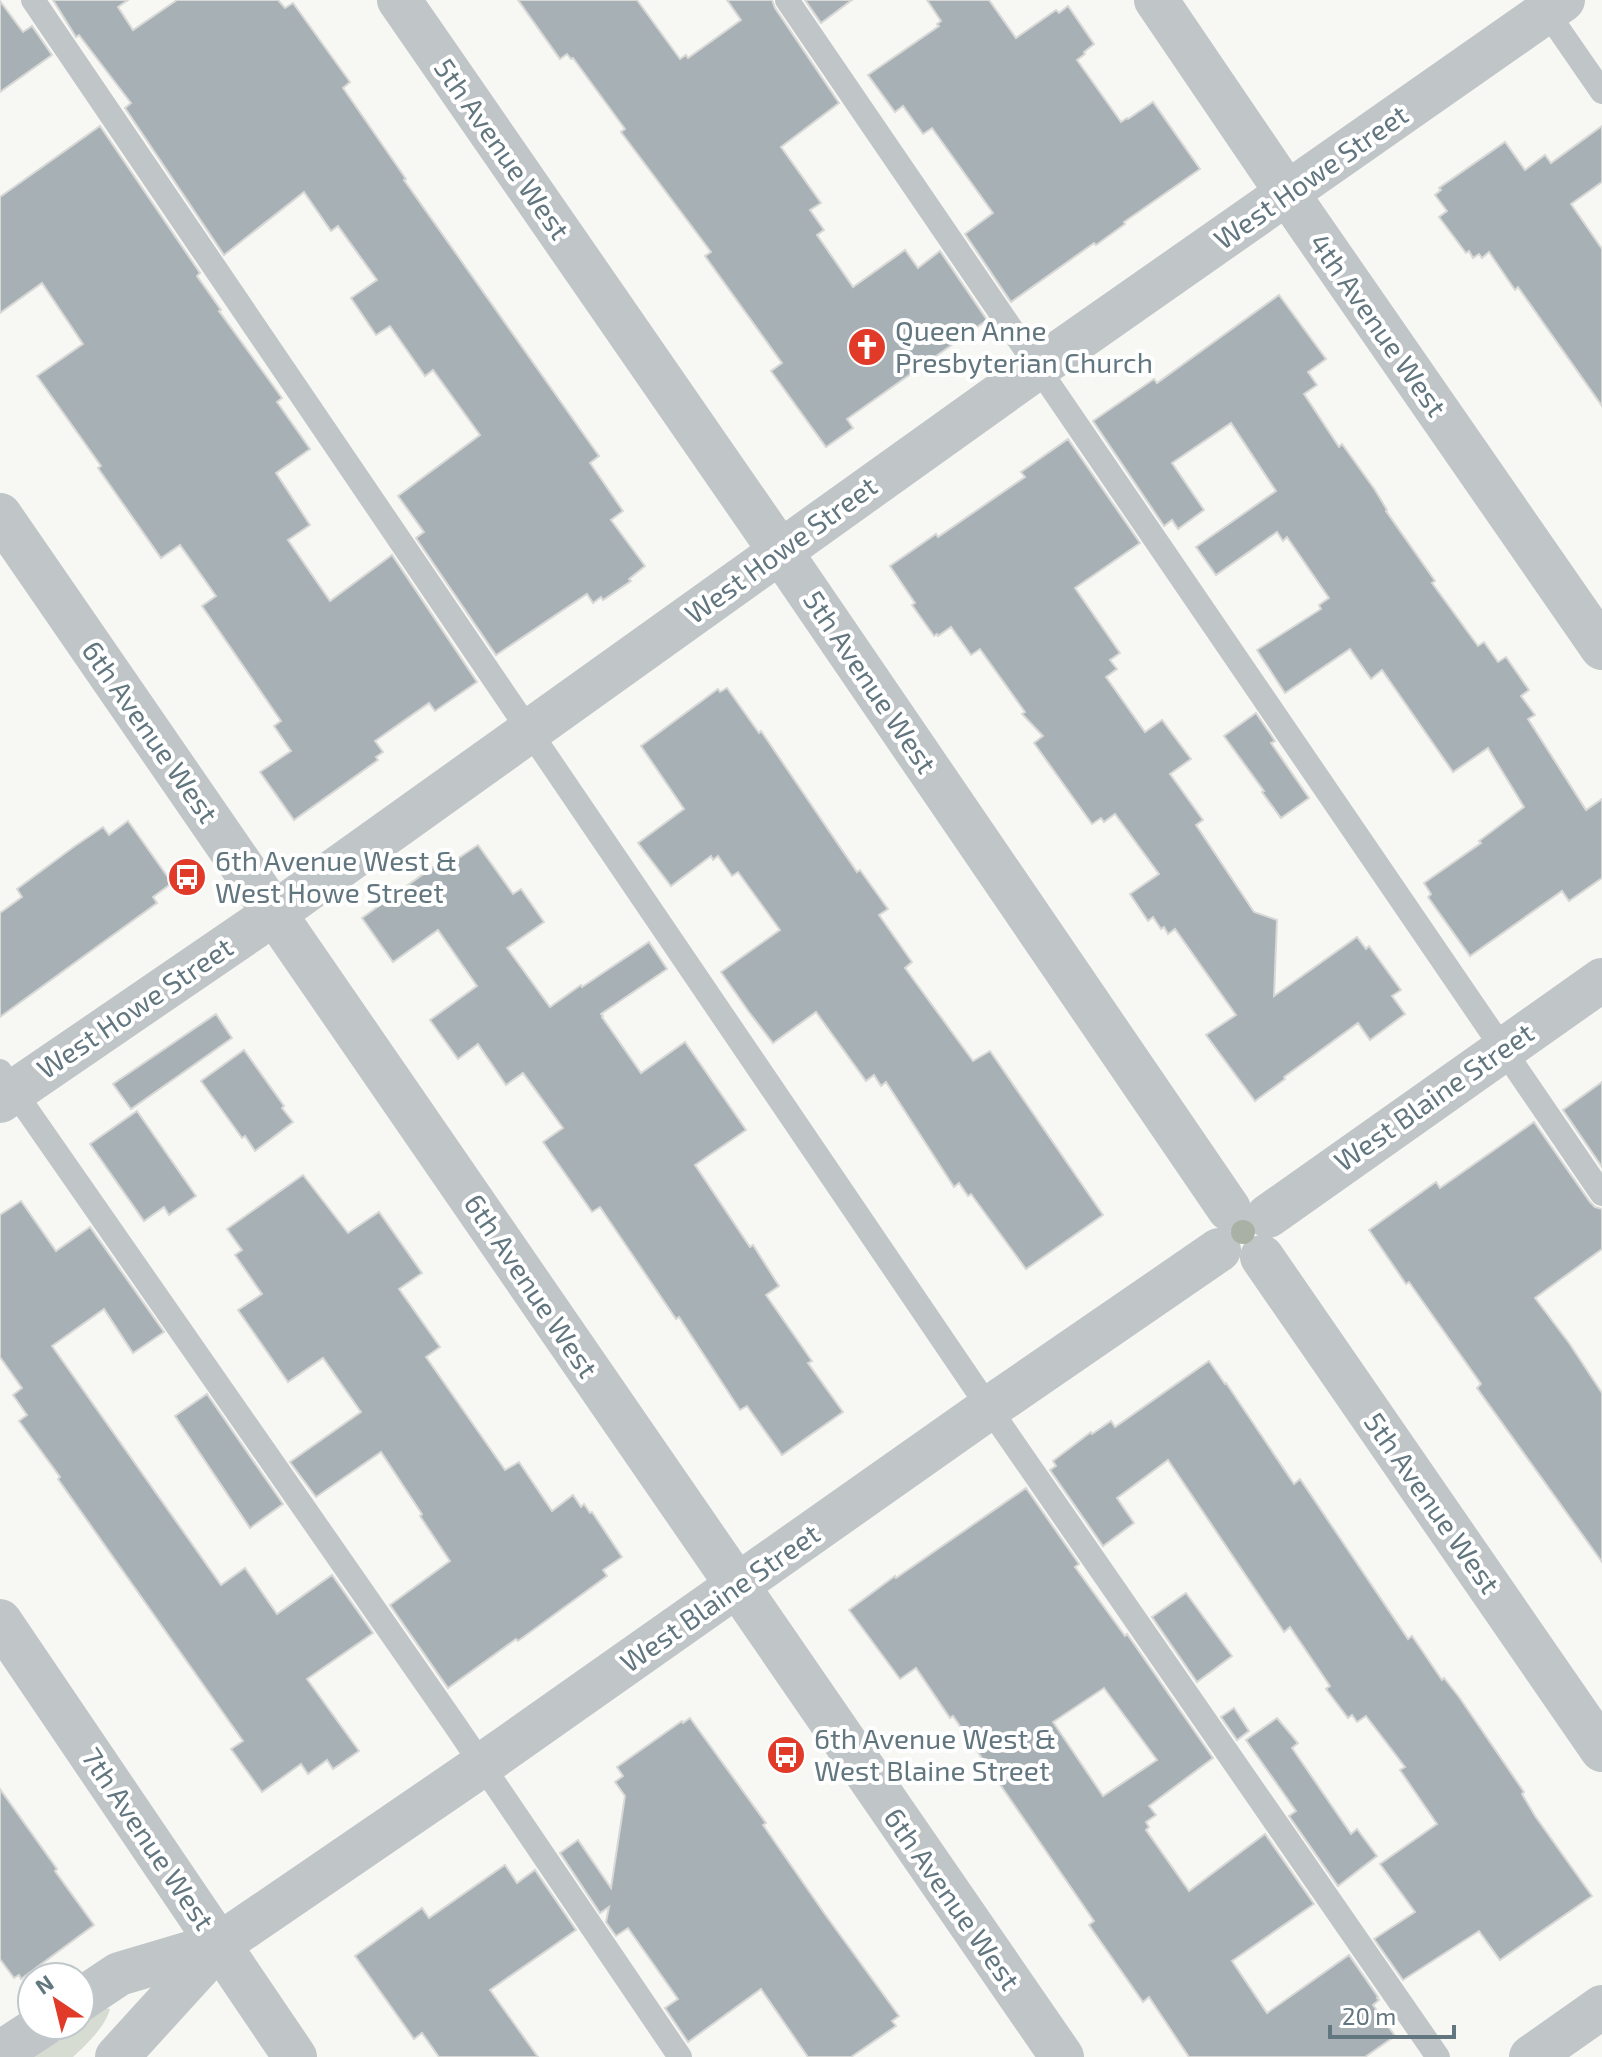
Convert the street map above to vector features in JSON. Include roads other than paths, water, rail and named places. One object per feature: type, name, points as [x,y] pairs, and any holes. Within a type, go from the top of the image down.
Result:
[{"type":"street","name":"5th Avenue West","points":[[399,0],[1602,1750]]},
{"type":"street","name":"4th Avenue West","points":[[1156,0],[1602,648]]},
{"type":"street","name":"West Howe Street","points":[[4,1088],[275,913],[1550,4]]},
{"type":"street","name":"6th Avenue West","points":[[0,515],[736,1588],[1062,2057]]},
{"type":"street","name":"West Blaine Street","points":[[117,2057],[220,1944],[736,1588],[1602,980]]},
{"type":"street","name":"7th Avenue West","points":[[0,1621],[295,2057]]},
{"type":"street","name":"West Blaine Street","points":[[96,1989],[119,1974],[220,1944]]},
{"type":"street","points":[[1531,2057],[1602,2007]]},
{"type":"street","points":[[0,2053],[18,2041]]},
{"type":"lane","points":[[33,0],[989,1408],[1438,2057]]},
{"type":"lane","points":[[787,0],[1602,1194]]},
{"type":"lane","points":[[1550,4],[1602,92]]},
{"type":"lane","points":[[4,1088],[482,1765],[680,2057]]},
{"type":"place","name":"Queen Anne Presbyterian Church","points":[[867,347]]},
{"type":"place","name":"6th Avenue West & West Howe Street","points":[[187,877]]},
{"type":"place","name":"6th Avenue West & West Blaine Street","points":[[786,1755]]}]
